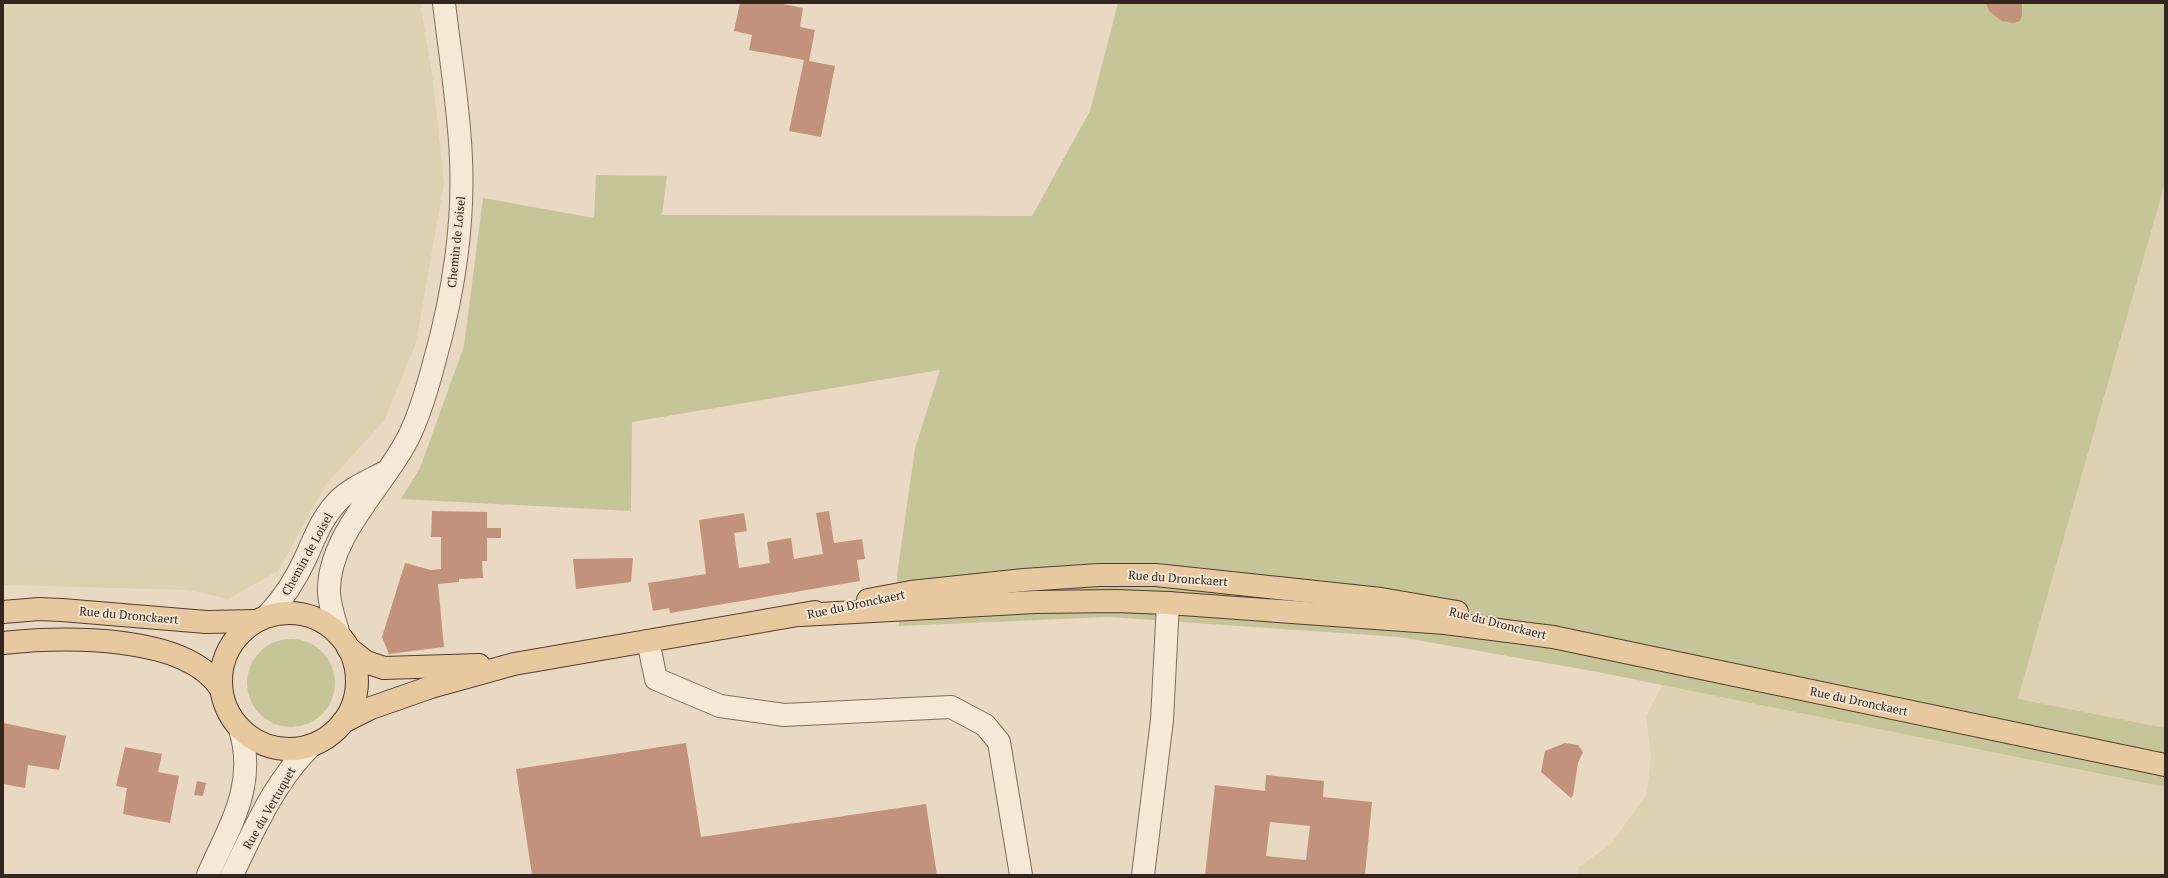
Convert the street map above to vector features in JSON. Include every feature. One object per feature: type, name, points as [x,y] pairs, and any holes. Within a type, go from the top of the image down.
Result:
[{"type":"main road","name":"Rue du Dronckaert","points":[[514,664],[801,615],[880,597],[936,589],[1066,577],[1156,575],[1238,582],[1425,605],[1463,613],[1553,637],[2165,765]]},
{"type":"main road","name":"Rue du Dronckaert","points":[[801,615],[1035,602],[1168,603],[1445,623],[1553,637]]},
{"type":"main road","name":"Rue du Dronckaert","points":[[3,612],[54,609],[206,622],[261,618]]},
{"type":"main road","points":[[344,642],[355,663],[357,686],[352,708],[343,722],[333,733],[312,745],[290,749],[274,748],[252,738],[240,729],[227,710],[221,689],[222,667],[226,653],[238,635],[261,618],[290,612],[306,614],[324,623],[366,662],[384,668],[514,664]]},
{"type":"main road","points":[[3,642],[40,639],[87,640],[143,647],[176,655],[190,662],[210,675],[221,689]]},
{"type":"main road","points":[[343,722],[371,708],[425,689],[514,664]]},
{"type":"street","name":"Chemin de Loisel","points":[[344,642],[330,605],[329,591],[332,568],[345,535],[406,444],[424,399],[449,304],[459,241],[462,184],[461,151],[444,3]]},
{"type":"street","name":"Chemin de Loisel","points":[[261,618],[288,589],[321,524],[339,500],[390,469]]},
{"type":"street","points":[[1143,875],[1162,720],[1168,603]]},
{"type":"street","points":[[648,641],[656,679],[720,706],[784,715],[951,707],[985,725],[999,742],[1021,875]]},
{"type":"street","name":"Rue du Vertuquet","points":[[208,875],[239,804],[244,786],[246,752],[240,729]]},
{"type":"street","name":"Rue du Vertuquet","points":[[232,875],[259,821],[285,777],[312,745]]},
{"type":"shaded area","points":[[3,3],[420,3],[433,80],[444,183],[416,343],[384,421],[326,484],[278,571],[228,599],[188,590],[3,585]]},
{"type":"shaded area","points":[[2165,183],[2165,728],[2018,700]]},
{"type":"shaded area","points":[[1662,685],[2165,787],[2165,875],[1577,875],[1579,867],[1611,844],[1647,794],[1651,756],[1646,716]]},
{"type":"green space","points":[[1118,3],[2165,3],[2165,183],[2018,699],[2165,728],[2165,787],[1598,672],[1399,637],[1108,617],[899,626],[897,576],[915,448],[940,370],[632,422],[631,511],[401,499],[420,468],[464,346],[483,198],[594,218],[596,175],[667,176],[662,215],[1032,216],[1090,111]]},
{"type":"green space","points":[[291,639],[308,643],[322,652],[331,666],[335,683],[331,700],[322,714],[308,723],[291,727],[274,723],[260,714],[251,700],[247,683],[251,666],[260,652],[274,643]]},
{"type":"building","points":[[740,3],[778,3],[803,8],[800,27],[815,30],[809,61],[835,66],[821,137],[789,131],[804,60],[749,50],[752,35],[734,31]]},
{"type":"building","points":[[1986,3],[2022,3],[2022,16],[2020,21],[2013,23],[2002,21],[1989,11]]},
{"type":"building","points":[[432,511],[487,512],[487,528],[501,528],[501,538],[487,538],[487,561],[482,561],[483,578],[459,579],[459,582],[438,584],[444,647],[389,654],[382,637],[405,563],[431,570],[441,569],[441,537],[431,537]]},
{"type":"building","points":[[829,511],[834,543],[862,539],[865,559],[857,560],[860,581],[670,613],[669,608],[653,611],[648,583],[706,574],[699,520],[744,513],[747,531],[734,533],[739,568],[770,563],[767,542],[791,538],[794,559],[823,554],[816,513]]},
{"type":"building","points":[[633,558],[631,582],[576,589],[573,559]]},
{"type":"building","points":[[3,723],[66,736],[59,770],[28,765],[25,788],[3,784]]},
{"type":"building","points":[[686,743],[701,837],[926,804],[937,875],[532,875],[516,769]]},
{"type":"building","points":[[1565,743],[1578,745],[1583,752],[1578,763],[1573,795],[1571,798],[1541,772],[1545,751]]},
{"type":"building","points":[[125,747],[162,754],[158,772],[179,776],[170,823],[123,814],[127,788],[116,786]]},
{"type":"building","points":[[1266,775],[1324,781],[1323,797],[1372,802],[1365,875],[1205,875],[1215,785],[1265,791]],"holes":[[[1270,822],[1310,826],[1306,860],[1266,856]]]},
{"type":"building","points":[[197,781],[206,783],[203,796],[194,795]]}]
